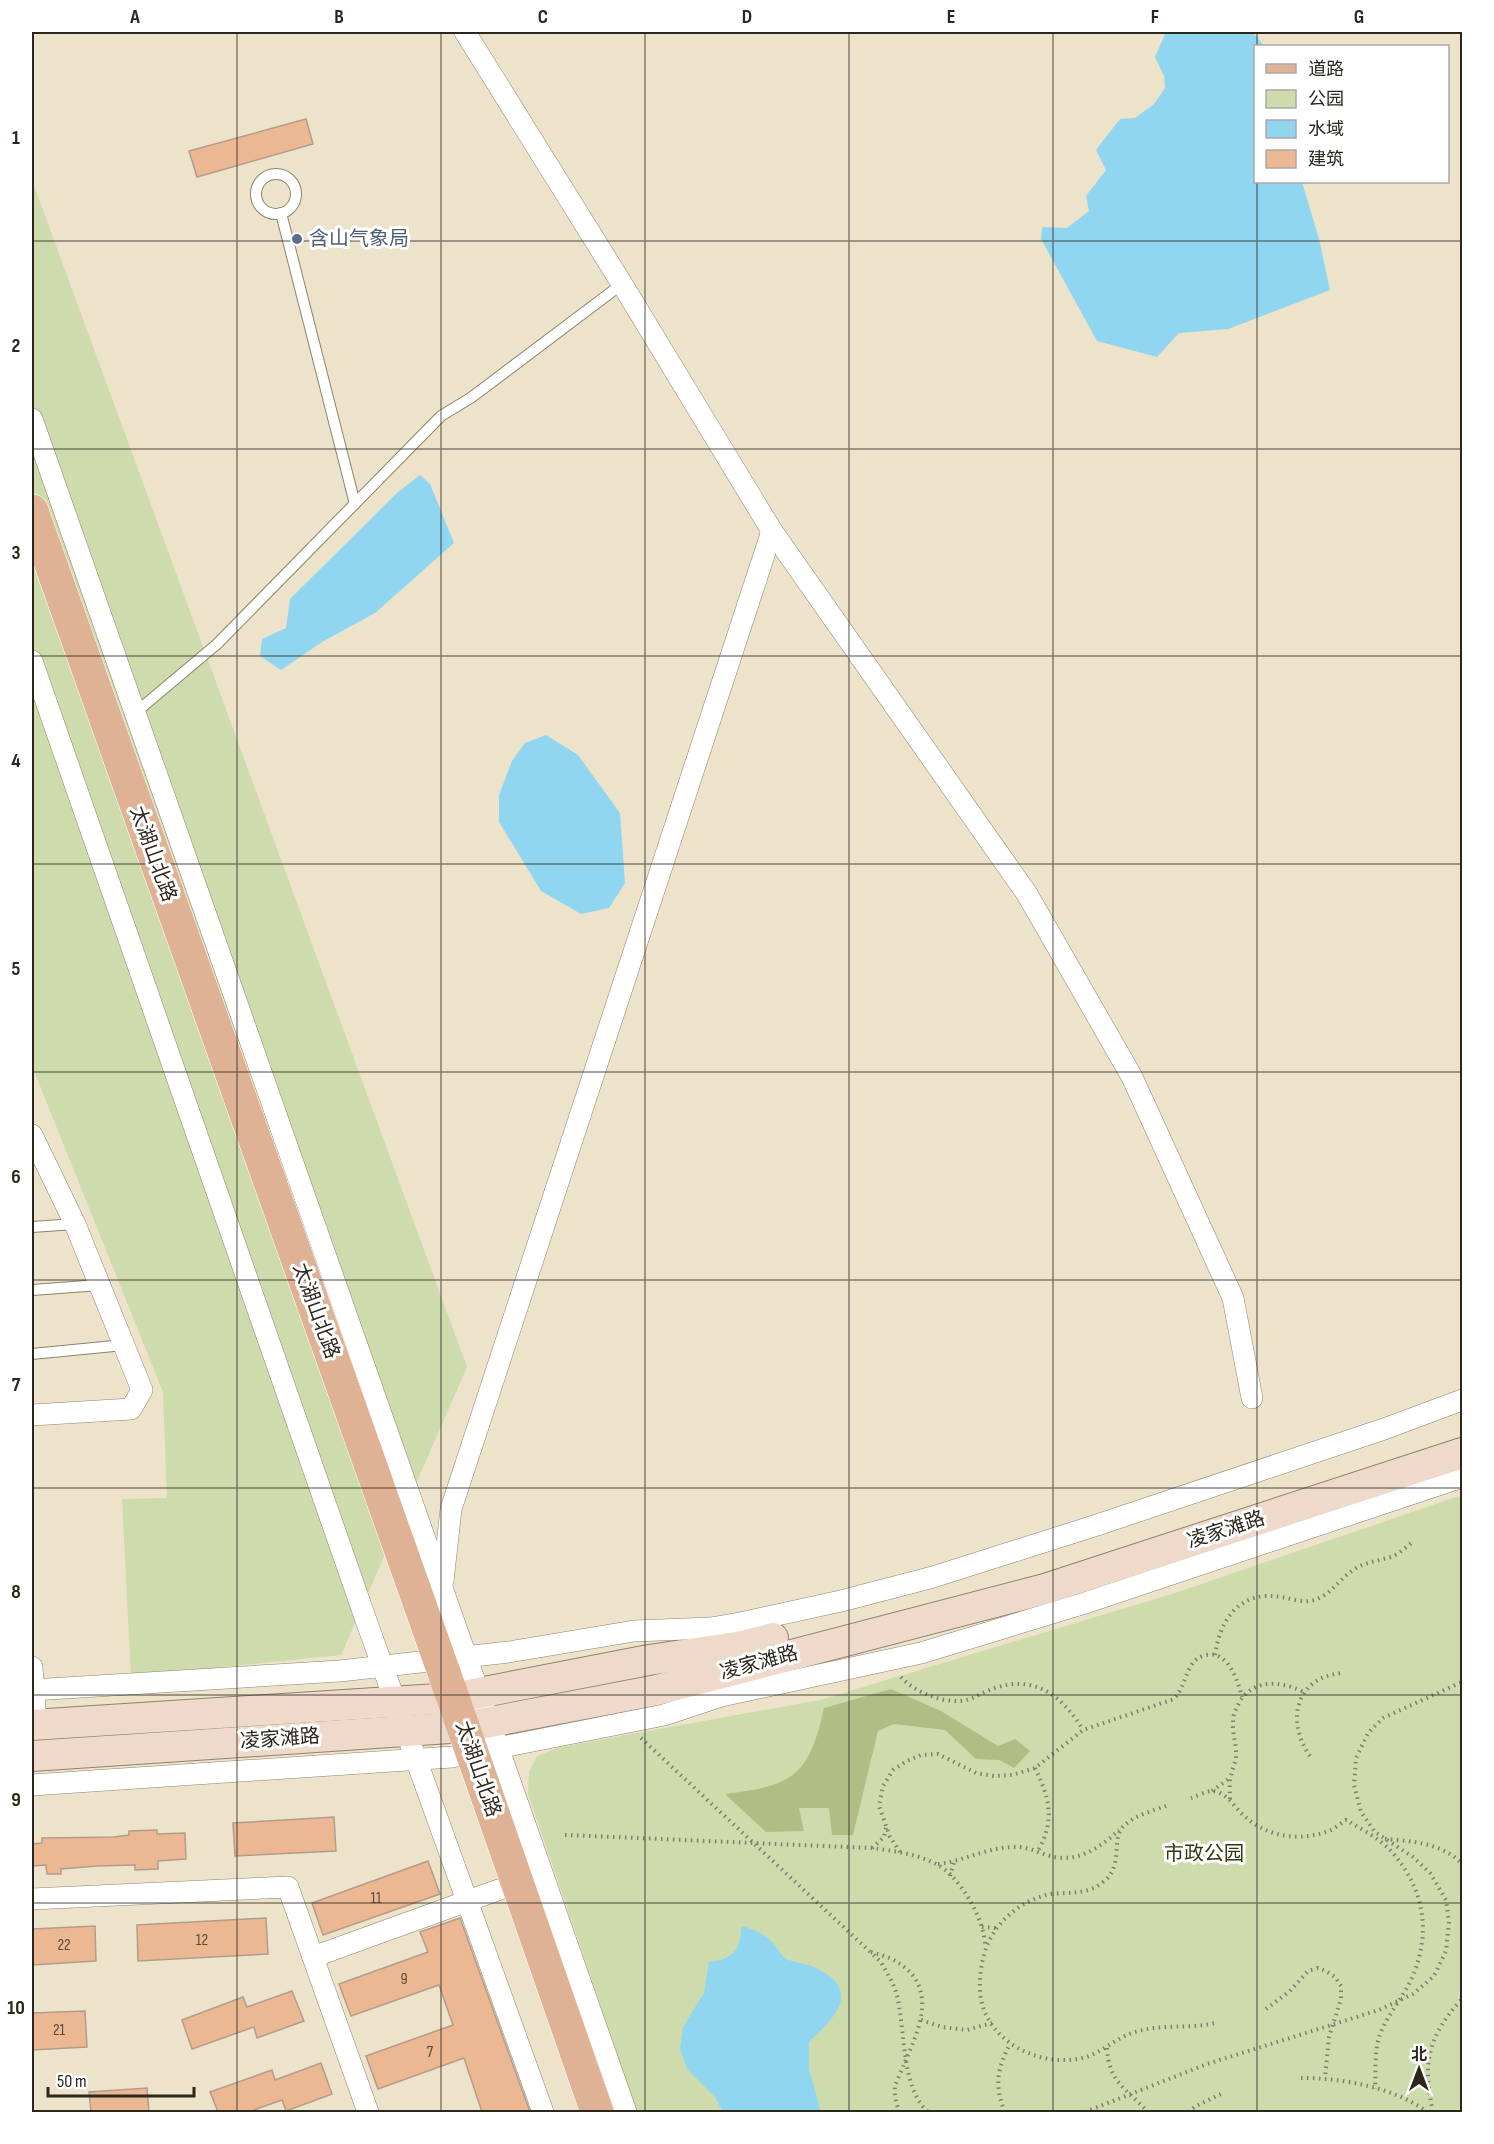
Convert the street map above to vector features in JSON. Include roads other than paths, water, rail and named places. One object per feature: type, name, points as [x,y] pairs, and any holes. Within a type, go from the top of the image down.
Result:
[{"type":"main road","name":"太湖山北路","points":[[32,511],[442,1659],[597,2112]]},
{"type":"main road","name":"太湖山北路","points":[[32,574],[442,1659]]},
{"type":"main road","name":"凌家滩路","points":[[34,1725],[395,1701],[465,1725],[650,1660],[743,1646],[1039,1569],[1462,1431]]},
{"type":"main road","name":"凌家滩路","points":[[32,1756],[465,1725],[657,1690],[1045,1589],[1462,1453]]},
{"type":"main road","name":"太湖山北路","points":[[465,1725],[498,1890],[576,2112]]},
{"type":"street","points":[[465,32],[772,531],[1028,894],[1132,1077],[1233,1298],[1252,1398]]},
{"type":"street","points":[[32,419],[442,1588]]},
{"type":"street","points":[[626,2112],[465,1725],[442,1659],[442,1588],[451,1509],[772,531]]},
{"type":"street","points":[[32,661],[395,1701],[543,2112]]},
{"type":"street","points":[[32,1135],[38,1163],[75,1224],[142,1390],[131,1409],[32,1415]]},
{"type":"street","points":[[33,1690],[340,1671],[509,1652],[634,1631],[711,1628],[841,1601],[933,1577],[1384,1429],[1462,1400]]},
{"type":"street","points":[[32,1785],[416,1760],[465,1725],[625,1723],[664,1715],[721,1696],[921,1653],[1085,1603],[1462,1477]]},
{"type":"street","points":[[32,1667],[34,1725]]},
{"type":"street","points":[[32,1899],[288,1887],[368,2112]]},
{"type":"street","points":[[313,1957],[498,1890]]},
{"type":"lane","points":[[281,213],[355,504]]},
{"type":"lane","points":[[135,713],[217,644],[441,416],[472,397],[622,284]]},
{"type":"lane","points":[[32,1227],[75,1224]]},
{"type":"lane","points":[[32,1290],[100,1285]]},
{"type":"lane","points":[[32,1354],[124,1345]]},
{"type":"water","points":[[1166,32],[1253,32],[1263,45],[1254,45],[1254,183],[1302,183],[1319,239],[1330,290],[1228,329],[1179,333],[1157,357],[1097,341],[1041,239],[1042,227],[1067,228],[1089,211],[1086,196],[1106,170],[1096,150],[1120,119],[1135,118],[1154,104],[1165,88],[1164,76],[1155,57]]},
{"type":"water","points":[[420,475],[430,484],[454,543],[375,613],[322,642],[281,670],[260,656],[262,639],[286,628],[290,599],[397,493]]},
{"type":"water","points":[[546,735],[578,755],[620,813],[625,883],[609,908],[581,914],[541,891],[499,822],[499,795],[512,761],[525,743]]},
{"type":"water","points":[[741,1926],[766,1937],[785,1958],[816,1968],[830,1977],[838,1986],[841,1995],[835,2014],[809,2042],[809,2069],[821,2112],[723,2112],[715,2097],[687,2069],[680,2048],[683,2027],[704,1993],[709,1962],[724,1959],[734,1952],[740,1941]]},
{"type":"place","name":"含山气象局","points":[[297,239]]},
{"type":"park label","name":"市政公园","points":[[1204,1854]]}]
